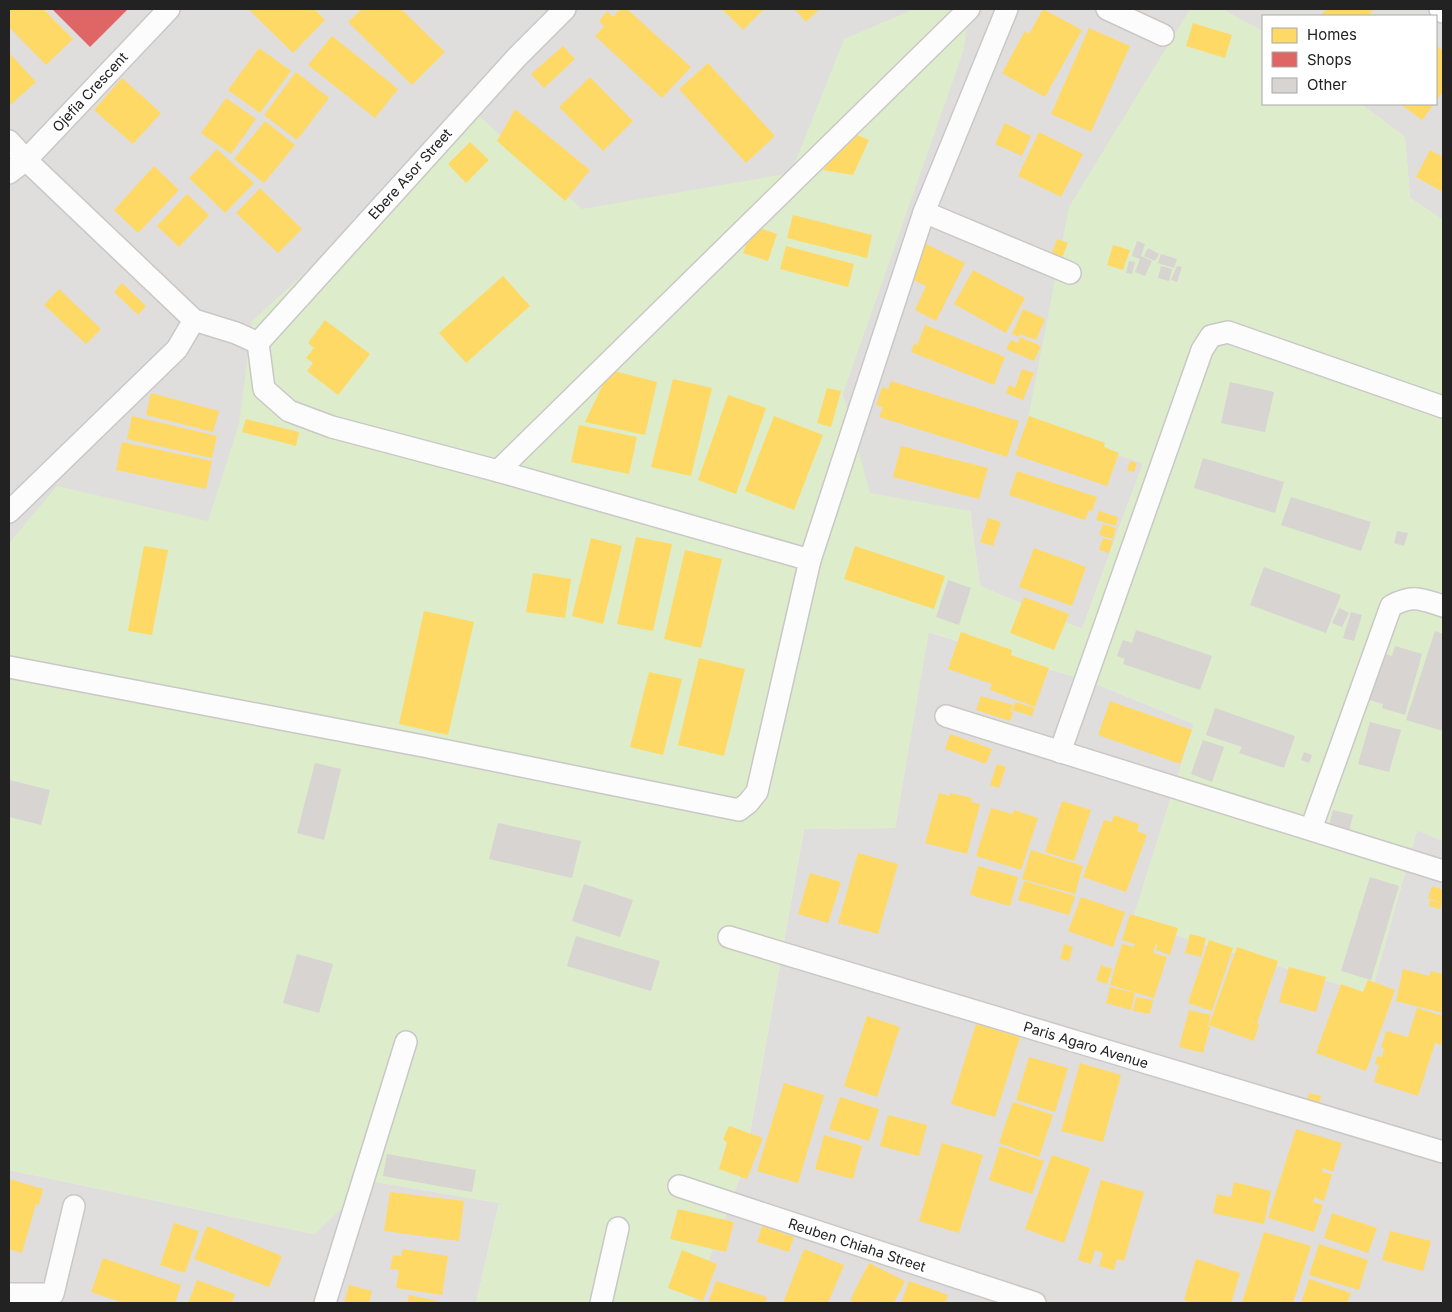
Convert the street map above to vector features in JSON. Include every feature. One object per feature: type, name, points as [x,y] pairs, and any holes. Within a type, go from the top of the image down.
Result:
[{"type":"street","name":"Ojefia Crescent","points":[[9,173],[26,160],[169,9]]},
{"type":"street","name":"Ebere Asor Street","points":[[258,343],[517,57],[566,9]]},
{"type":"street","points":[[498,470],[969,9]]},
{"type":"street","points":[[9,667],[423,746],[739,810],[757,792],[810,560],[924,212],[1007,9]]},
{"type":"street","points":[[1107,9],[1163,35]]},
{"type":"street","points":[[1440,9],[1443,12]]},
{"type":"street","points":[[9,140],[26,160],[194,320],[236,333],[258,343],[264,389],[289,411],[332,427],[498,470],[810,560]]},
{"type":"street","points":[[924,212],[1070,273]]},
{"type":"street","points":[[9,512],[177,349],[194,320]]},
{"type":"street","points":[[1060,752],[1202,350],[1211,336],[1228,332],[1443,407]]},
{"type":"street","points":[[1311,829],[1391,606],[1403,600],[1418,598],[1443,606]]},
{"type":"street","points":[[946,716],[1443,871]]},
{"type":"street","name":"Paris Agaro Avenue","points":[[729,937],[1443,1152]]},
{"type":"street","points":[[325,1303],[406,1042]]},
{"type":"street","name":"Reuben Chiaha Street","points":[[679,1186],[1035,1303]]},
{"type":"street","points":[[9,1294],[51,1298],[74,1206]]},
{"type":"street","points":[[600,1303],[618,1228]]},
{"type":"shaded area","points":[[9,9],[1443,9],[1443,220],[1410,198],[1405,137],[1362,105],[1437,105],[1437,15],[1262,15],[1262,35],[1027,424],[1143,463],[1082,629],[980,586],[970,511],[9,663]]},
{"type":"shaded area","points":[[928,632],[1091,682],[1194,724],[1132,922],[1371,994],[1417,830],[1443,841],[1443,1303],[692,1303],[744,1167],[804,829],[895,828]]},
{"type":"shaded area","points":[[9,1170],[314,1234],[371,1181],[499,1203],[476,1303],[9,1303]]},
{"type":"green space","points":[[914,9],[970,9],[963,52],[843,394],[870,493],[970,511],[980,586],[1082,629],[1143,463],[1027,424],[1069,207],[1190,9],[1222,9],[1262,30],[1262,105],[1362,105],[1405,137],[1410,198],[1443,220],[1443,841],[1417,830],[1371,994],[1132,922],[1194,724],[1091,682],[929,632],[895,828],[804,829],[744,1167],[692,1303],[476,1303],[499,1203],[371,1181],[314,1234],[9,1170],[9,543],[57,486],[208,521],[239,424],[252,321],[478,115],[582,209],[791,173],[844,39]]},
{"type":"building: Homes","points":[[9,9],[43,9],[73,39],[46,65],[9,27]]},
{"type":"building: Homes","points":[[248,9],[314,9],[325,20],[293,53]]},
{"type":"building: Homes","points":[[362,9],[401,9],[445,52],[412,85],[348,22]]},
{"type":"building: Homes","points":[[620,9],[627,9],[691,67],[662,98],[595,36],[604,26],[599,21],[607,11],[613,17]]},
{"type":"building: Homes","points":[[722,9],[764,9],[743,30]]},
{"type":"building: Homes","points":[[794,9],[820,9],[806,22]]},
{"type":"building: Homes","points":[[1043,9],[1082,30],[1045,97],[1002,73],[1025,31],[1029,34]]},
{"type":"building: Homes","points":[[1326,9],[1373,9],[1370,15],[1322,15]]},
{"type":"building: Homes","points":[[1193,23],[1232,35],[1225,58],[1186,46]]},
{"type":"building: Homes","points":[[1089,28],[1130,46],[1091,132],[1051,114]]},
{"type":"building: Homes","points":[[332,36],[398,89],[375,118],[308,65]]},
{"type":"building: Homes","points":[[563,46],[575,59],[544,88],[531,74]]},
{"type":"building: Homes","points":[[1437,46],[1443,51],[1443,91],[1437,100]]},
{"type":"building: Homes","points":[[259,48],[291,71],[260,113],[228,90]]},
{"type":"building: Homes","points":[[9,53],[36,82],[9,106]]},
{"type":"building: Homes","points":[[708,63],[775,136],[746,163],[679,89]]},
{"type":"building: Homes","points":[[296,72],[329,98],[297,140],[264,115]]},
{"type":"building: Homes","points":[[590,77],[633,121],[603,151],[559,107]]},
{"type":"building: Homes","points":[[122,78],[161,113],[133,144],[94,110]]},
{"type":"building: Homes","points":[[226,98],[256,119],[231,154],[201,133]]},
{"type":"building: Homes","points":[[1401,105],[1433,105],[1422,120]]},
{"type":"building: Homes","points":[[515,109],[590,170],[565,201],[497,141]]},
{"type":"building: Homes","points":[[265,121],[295,145],[264,183],[234,159]]},
{"type":"building: Homes","points":[[1005,123],[1031,136],[1022,156],[995,144]]},
{"type":"building: Homes","points":[[850,132],[869,140],[853,175],[823,170]]},
{"type":"building: Homes","points":[[1039,132],[1083,154],[1061,197],[1018,176]]},
{"type":"building: Homes","points":[[470,142],[489,160],[466,183],[448,164]]},
{"type":"building: Homes","points":[[217,149],[254,183],[225,213],[189,178]]},
{"type":"building: Homes","points":[[1430,150],[1443,157],[1443,192],[1416,177]]},
{"type":"building: Homes","points":[[154,166],[179,190],[138,233],[114,210]]},
{"type":"building: Homes","points":[[260,188],[302,229],[278,253],[236,213]]},
{"type":"building: Homes","points":[[187,194],[209,215],[179,247],[157,226]]},
{"type":"building: Homes","points":[[793,215],[872,235],[867,258],[787,238]]},
{"type":"building: Homes","points":[[753,226],[777,234],[768,261],[743,253]]},
{"type":"building: Homes","points":[[1057,239],[1068,243],[1060,263],[1050,258]]},
{"type":"building: Homes","points":[[924,243],[965,263],[936,321],[915,310],[926,286],[907,277]]},
{"type":"building: Homes","points":[[1113,245],[1130,250],[1123,270],[1107,265]]},
{"type":"building: Homes","points":[[786,246],[854,264],[848,287],[780,269]]},
{"type":"building: Homes","points":[[973,270],[1025,298],[1006,333],[954,304]]},
{"type":"building: Homes","points":[[503,276],[530,306],[466,363],[439,333]]},
{"type":"building: Homes","points":[[122,283],[146,306],[138,315],[114,292]]},
{"type":"building: Homes","points":[[59,289],[101,329],[86,344],[44,305]]},
{"type":"building: Homes","points":[[1023,309],[1045,319],[1036,340],[1020,334],[1019,337],[1012,334]]},
{"type":"building: Homes","points":[[325,320],[370,354],[338,395],[307,371],[313,363],[306,358],[314,348],[308,343]]},
{"type":"building: Homes","points":[[925,325],[1005,357],[994,385],[911,352],[914,344],[917,345]]},
{"type":"building: Homes","points":[[1020,337],[1041,346],[1034,361],[1006,349],[1011,340],[1018,343]]},
{"type":"building: Homes","points":[[1022,369],[1034,373],[1023,400],[1006,393],[1009,385],[1015,388]]},
{"type":"building: Homes","points":[[610,370],[657,382],[645,435],[585,422]]},
{"type":"building: Homes","points":[[673,379],[712,388],[691,476],[651,467]]},
{"type":"building: Homes","points":[[891,381],[1019,421],[1007,457],[879,417],[883,407],[876,405],[882,387],[888,389]]},
{"type":"building: Homes","points":[[827,388],[841,391],[831,427],[817,423]]},
{"type":"building: Homes","points":[[151,393],[219,411],[213,432],[146,415]]},
{"type":"building: Homes","points":[[728,395],[766,408],[736,494],[698,480]]},
{"type":"building: Homes","points":[[132,416],[217,436],[212,458],[127,439]]},
{"type":"building: Homes","points":[[774,416],[823,435],[794,510],[745,491]]},
{"type":"building: Homes","points":[[1029,416],[1105,443],[1104,447],[1119,453],[1107,486],[1015,455]]},
{"type":"building: Homes","points":[[246,419],[299,432],[296,446],[242,432]]},
{"type":"building: Homes","points":[[579,425],[637,437],[629,474],[571,462]]},
{"type":"building: Homes","points":[[122,442],[212,461],[206,489],[116,470]]},
{"type":"building: Homes","points":[[901,446],[988,468],[979,499],[893,477]]},
{"type":"building: Homes","points":[[1130,461],[1137,463],[1134,472],[1127,470]]},
{"type":"building: Homes","points":[[1017,471],[1097,497],[1092,511],[1089,510],[1085,520],[1009,495]]},
{"type":"building: Homes","points":[[1099,511],[1118,517],[1116,526],[1096,520]]},
{"type":"building: Homes","points":[[988,518],[1001,522],[993,546],[980,542]]},
{"type":"building: Homes","points":[[1103,524],[1116,528],[1113,539],[1099,535]]},
{"type":"building: Homes","points":[[636,537],[672,544],[653,631],[617,624]]},
{"type":"building: Homes","points":[[591,538],[622,546],[603,624],[572,616]]},
{"type":"building: Homes","points":[[1103,538],[1113,541],[1109,553],[1099,550]]},
{"type":"building: Homes","points":[[144,546],[168,550],[152,635],[128,631]]},
{"type":"building: Homes","points":[[855,546],[945,576],[934,609],[844,579]]},
{"type":"building: Homes","points":[[1034,548],[1086,567],[1072,606],[1019,587]]},
{"type":"building: Homes","points":[[685,550],[722,559],[701,648],[664,639]]},
{"type":"building: Homes","points":[[533,573],[571,579],[565,618],[526,612]]},
{"type":"building: Homes","points":[[1024,597],[1069,614],[1054,650],[1010,633]]},
{"type":"building: Homes","points":[[424,611],[474,622],[448,735],[399,724]]},
{"type":"building: Homes","points":[[961,632],[1012,650],[1011,655],[1049,668],[1035,707],[990,690],[992,684],[948,669]]},
{"type":"building: Homes","points":[[699,658],[745,669],[724,756],[678,745]]},
{"type":"building: Homes","points":[[649,672],[682,679],[663,755],[630,747]]},
{"type":"building: Homes","points":[[981,696],[1013,705],[1010,711],[1013,712],[1010,721],[976,710]]},
{"type":"building: Homes","points":[[1110,701],[1192,730],[1180,764],[1098,735]]},
{"type":"building: Homes","points":[[1015,702],[1035,708],[1032,716],[1012,710]]},
{"type":"building: Homes","points":[[950,734],[992,749],[986,764],[945,749]]},
{"type":"building: Homes","points":[[997,764],[1006,767],[999,788],[990,785]]},
{"type":"building: Homes","points":[[939,793],[950,796],[950,793],[972,798],[971,802],[980,804],[967,854],[925,843]]},
{"type":"building: Homes","points":[[1062,801],[1091,810],[1074,861],[1045,852]]},
{"type":"building: Homes","points":[[991,808],[1012,814],[1014,810],[1038,818],[1021,870],[976,856]]},
{"type":"building: Homes","points":[[1114,815],[1139,824],[1137,831],[1147,835],[1126,892],[1083,877],[1104,820],[1112,822]]},
{"type":"building: Homes","points":[[1031,850],[1083,866],[1075,894],[1022,879]]},
{"type":"building: Homes","points":[[858,853],[898,864],[878,934],[838,923]]},
{"type":"building: Homes","points":[[978,866],[1018,877],[1010,906],[970,895]]},
{"type":"building: Homes","points":[[810,873],[841,882],[828,923],[798,914]]},
{"type":"building: Homes","points":[[1024,881],[1075,896],[1069,915],[1018,900]]},
{"type":"building: Homes","points":[[1432,886],[1443,890],[1442,903],[1428,898]]},
{"type":"building: Homes","points":[[1081,897],[1125,912],[1113,947],[1068,931]]},
{"type":"building: Homes","points":[[1430,900],[1442,903],[1440,909],[1429,906]]},
{"type":"building: Homes","points":[[1130,914],[1178,928],[1170,955],[1156,950],[1156,944],[1153,953],[1167,957],[1154,998],[1110,985],[1122,944],[1134,947],[1135,944],[1122,940]]},
{"type":"building: Homes","points":[[1190,934],[1206,938],[1201,957],[1185,953]]},
{"type":"building: Homes","points":[[1209,940],[1233,948],[1212,1011],[1188,1003]]},
{"type":"building: Homes","points":[[1064,944],[1073,947],[1069,961],[1060,959]]},
{"type":"building: Homes","points":[[1237,947],[1278,961],[1257,1023],[1259,1024],[1254,1041],[1209,1025]]},
{"type":"building: Homes","points":[[1101,965],[1112,969],[1107,984],[1096,980]]},
{"type":"building: Homes","points":[[1289,967],[1326,977],[1316,1012],[1279,1002]]},
{"type":"building: Homes","points":[[1403,969],[1429,976],[1431,971],[1443,974],[1443,1013],[1396,1001]]},
{"type":"building: Homes","points":[[1368,980],[1395,990],[1366,1071],[1316,1053],[1341,984],[1363,992]]},
{"type":"building: Homes","points":[[1110,987],[1135,993],[1131,1010],[1106,1003]]},
{"type":"building: Homes","points":[[1136,997],[1153,1000],[1150,1014],[1133,1011]]},
{"type":"building: Homes","points":[[1417,1008],[1443,1016],[1441,1045],[1435,1043],[1418,1096],[1374,1082],[1379,1065],[1375,1064],[1377,1056],[1382,1057],[1384,1049],[1381,1048],[1386,1031],[1408,1037]]},
{"type":"building: Homes","points":[[1189,1010],[1211,1015],[1203,1053],[1179,1047]]},
{"type":"building: Homes","points":[[867,1016],[900,1027],[877,1097],[844,1086]]},
{"type":"building: Homes","points":[[976,1024],[1020,1037],[995,1117],[951,1104]]},
{"type":"building: Homes","points":[[1029,1057],[1068,1068],[1055,1112],[1016,1100]]},
{"type":"building: Homes","points":[[1080,1063],[1121,1075],[1103,1142],[1061,1131]]},
{"type":"building: Homes","points":[[784,1083],[824,1095],[798,1183],[757,1171]]},
{"type":"building: Homes","points":[[1309,1093],[1321,1096],[1319,1104],[1307,1101]]},
{"type":"building: Homes","points":[[840,1097],[879,1109],[869,1141],[829,1129]]},
{"type":"building: Homes","points":[[1013,1102],[1053,1115],[1039,1157],[999,1143]]},
{"type":"building: Homes","points":[[888,1115],[927,1125],[919,1156],[880,1146]]},
{"type":"building: Homes","points":[[729,1126],[763,1138],[747,1179],[719,1169],[727,1143],[723,1139]]},
{"type":"building: Homes","points":[[1296,1129],[1342,1143],[1333,1172],[1323,1168],[1322,1172],[1332,1174],[1324,1201],[1314,1197],[1313,1202],[1323,1205],[1314,1232],[1268,1218]]},
{"type":"building: Homes","points":[[824,1135],[862,1146],[853,1179],[815,1169]]},
{"type":"building: Homes","points":[[942,1143],[983,1155],[959,1233],[919,1221]]},
{"type":"building: Homes","points":[[1000,1146],[1044,1161],[1032,1194],[989,1180]]},
{"type":"building: Homes","points":[[1052,1155],[1090,1168],[1064,1243],[1025,1229]]},
{"type":"building: Homes","points":[[9,1179],[43,1189],[39,1205],[36,1204],[22,1253],[9,1249],[9,1217],[11,1210],[9,1209]]},
{"type":"building: Homes","points":[[1101,1180],[1144,1192],[1124,1261],[1117,1259],[1114,1270],[1099,1266],[1103,1253],[1095,1250],[1091,1264],[1078,1260]]},
{"type":"building: Homes","points":[[1234,1182],[1271,1191],[1264,1224],[1213,1213],[1217,1194],[1231,1197]]},
{"type":"building: Homes","points":[[390,1192],[464,1201],[459,1241],[384,1231]]},
{"type":"building: Homes","points":[[678,1209],[734,1222],[726,1252],[670,1239]]},
{"type":"building: Homes","points":[[1332,1213],[1377,1228],[1368,1253],[1324,1238]]},
{"type":"building: Homes","points":[[174,1223],[199,1231],[185,1273],[160,1265]]},
{"type":"building: Homes","points":[[207,1226],[282,1256],[269,1287],[194,1259]]},
{"type":"building: Homes","points":[[762,1226],[794,1237],[789,1252],[757,1242]]},
{"type":"building: Homes","points":[[1390,1231],[1431,1241],[1423,1271],[1382,1260]]},
{"type":"building: Homes","points":[[1264,1232],[1311,1246],[1293,1303],[1242,1303]]},
{"type":"building: Homes","points":[[1319,1244],[1368,1260],[1359,1290],[1309,1275]]},
{"type":"building: Homes","points":[[403,1249],[448,1256],[442,1295],[396,1288],[399,1270],[390,1269],[393,1255],[401,1256]]},
{"type":"building: Homes","points":[[804,1249],[844,1265],[828,1303],[783,1303]]},
{"type":"building: Homes","points":[[682,1250],[717,1264],[703,1301],[668,1288]]},
{"type":"building: Homes","points":[[103,1258],[181,1285],[175,1303],[123,1303],[91,1292]]},
{"type":"building: Homes","points":[[1196,1259],[1240,1273],[1231,1303],[1195,1303],[1184,1300]]},
{"type":"building: Homes","points":[[869,1263],[905,1281],[894,1303],[856,1303],[850,1300]]},
{"type":"building: Homes","points":[[1309,1279],[1351,1293],[1347,1303],[1301,1303]]},
{"type":"building: Homes","points":[[197,1280],[235,1294],[232,1303],[188,1303]]},
{"type":"building: Homes","points":[[716,1281],[767,1297],[765,1303],[708,1303]]},
{"type":"building: Homes","points":[[909,1281],[948,1295],[945,1303],[901,1303]]},
{"type":"building: Homes","points":[[349,1285],[372,1291],[369,1303],[344,1303]]},
{"type":"building: Homes","points":[[409,1295],[442,1302],[442,1303],[407,1303]]},
{"type":"building: Shops","points":[[52,9],[126,9],[127,10],[90,47]]},
{"type":"building: Other","points":[[1137,241],[1145,244],[1141,256],[1152,261],[1145,276],[1135,272],[1140,259],[1132,256]]},
{"type":"building: Other","points":[[1148,248],[1159,254],[1155,261],[1144,256]]},
{"type":"building: Other","points":[[1161,254],[1177,259],[1174,268],[1158,263]]},
{"type":"building: Other","points":[[1129,261],[1135,262],[1132,274],[1126,273]]},
{"type":"building: Other","points":[[1161,266],[1172,269],[1169,281],[1158,278]]},
{"type":"building: Other","points":[[1177,266],[1182,267],[1177,282],[1171,280]]},
{"type":"building: Other","points":[[1230,382],[1274,392],[1265,432],[1221,423]]},
{"type":"building: Other","points":[[1203,458],[1284,482],[1275,513],[1194,488]]},
{"type":"building: Other","points":[[1291,497],[1371,522],[1361,551],[1281,525]]},
{"type":"building: Other","points":[[1397,531],[1408,533],[1404,546],[1394,543]]},
{"type":"building: Other","points":[[1264,567],[1341,595],[1326,633],[1250,605]]},
{"type":"building: Other","points":[[948,580],[971,588],[959,625],[936,617]]},
{"type":"building: Other","points":[[1339,608],[1349,613],[1342,627],[1332,623]]},
{"type":"building: Other","points":[[1351,612],[1362,615],[1354,641],[1343,638]]},
{"type":"building: Other","points":[[1136,630],[1212,656],[1200,690],[1123,664],[1125,659],[1117,656],[1123,640],[1132,643]]},
{"type":"building: Other","points":[[1435,631],[1443,634],[1443,731],[1406,720]]},
{"type":"building: Other","points":[[1395,646],[1422,654],[1405,715],[1382,708],[1383,704],[1366,699],[1380,652],[1392,656]]},
{"type":"building: Other","points":[[1215,708],[1295,736],[1284,768],[1239,753],[1242,747],[1206,735]]},
{"type":"building: Other","points":[[1370,722],[1401,730],[1389,772],[1358,764]]},
{"type":"building: Other","points":[[1203,740],[1224,747],[1212,782],[1191,774]]},
{"type":"building: Other","points":[[1304,752],[1312,755],[1309,763],[1301,760]]},
{"type":"building: Other","points":[[315,763],[341,769],[324,840],[297,833]]},
{"type":"building: Other","points":[[9,780],[50,790],[41,825],[9,817]]},
{"type":"building: Other","points":[[1333,810],[1353,815],[1349,831],[1329,826]]},
{"type":"building: Other","points":[[498,823],[581,841],[572,878],[489,859]]},
{"type":"building: Other","points":[[1370,877],[1399,886],[1371,980],[1341,971]]},
{"type":"building: Other","points":[[584,884],[633,900],[620,937],[572,921]]},
{"type":"building: Other","points":[[576,936],[660,961],[651,991],[567,966]]},
{"type":"building: Other","points":[[297,954],[333,964],[319,1013],[283,1003]]},
{"type":"building: Other","points":[[387,1154],[476,1170],[472,1192],[383,1176]]}]
